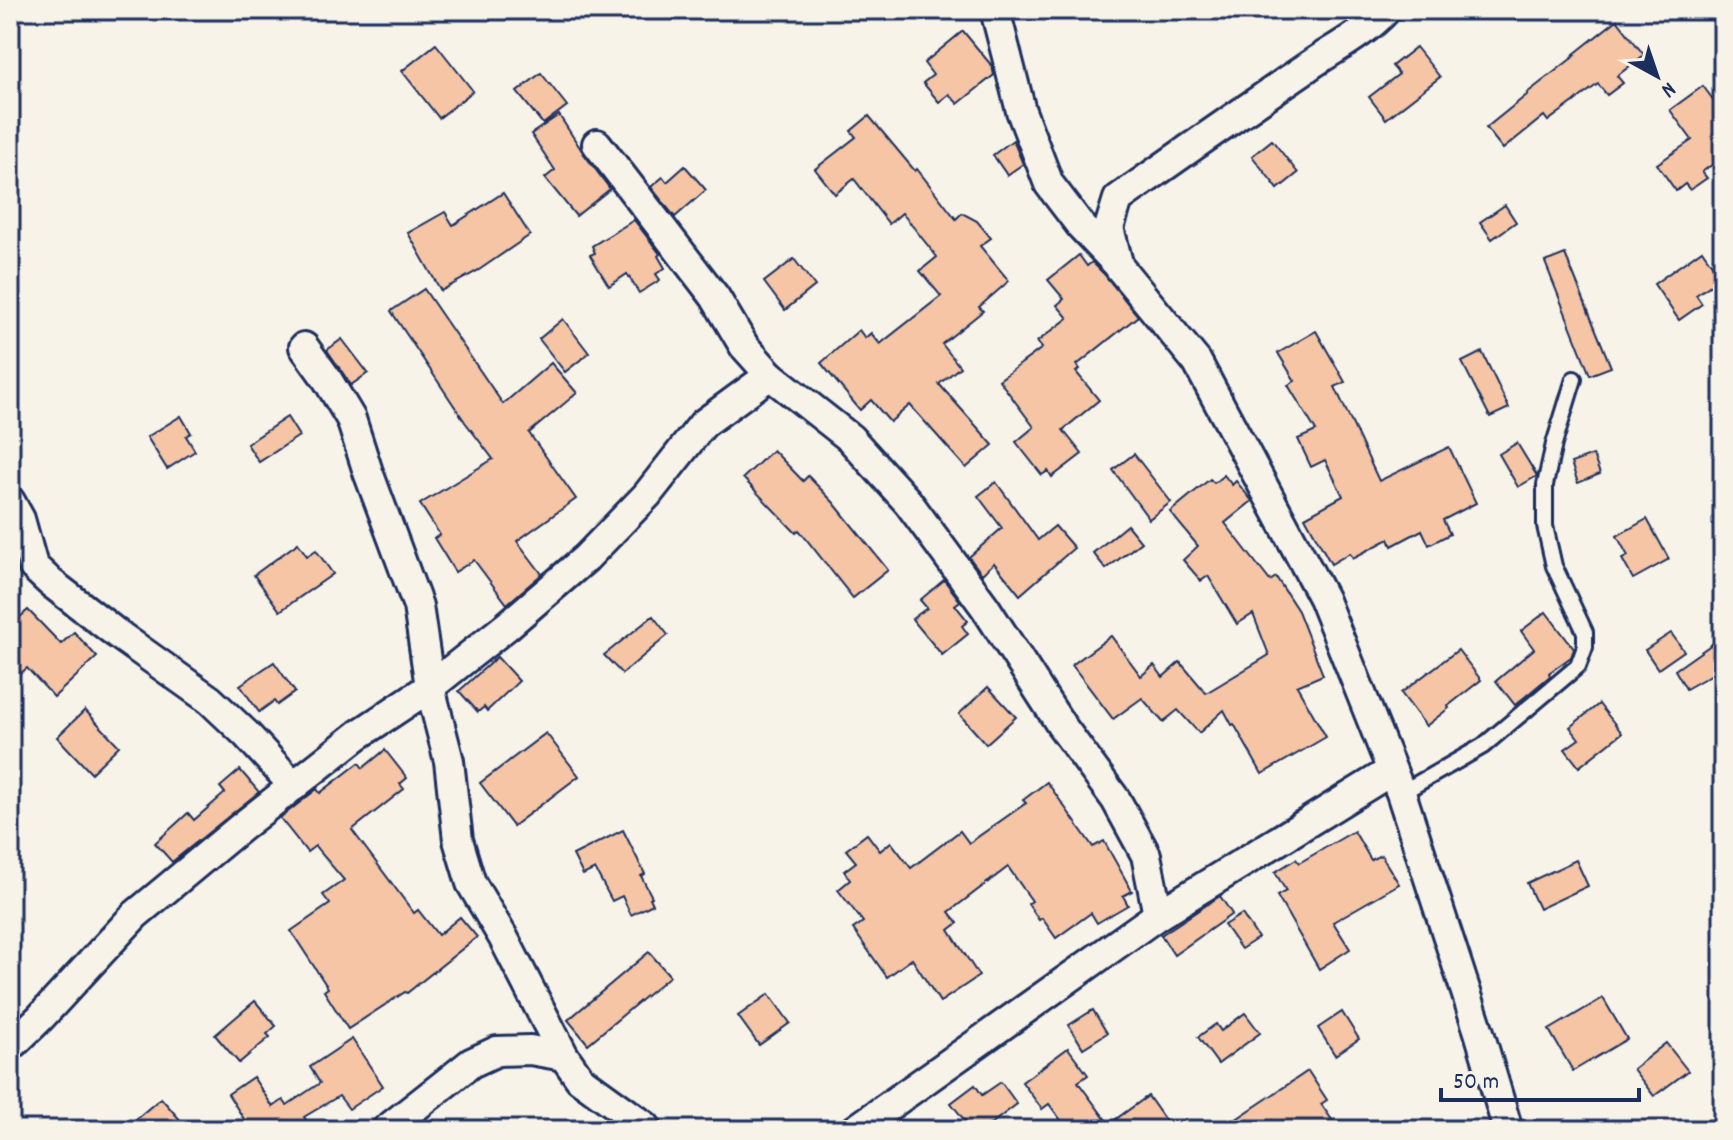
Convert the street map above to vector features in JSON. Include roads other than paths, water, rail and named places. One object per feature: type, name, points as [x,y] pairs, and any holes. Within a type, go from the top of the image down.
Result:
[{"type":"street","points":[[995,10],[1021,111],[1049,184],[1197,362],[1323,598],[1396,782],[1479,1032],[1508,1130]]},
{"type":"street","points":[[1119,267],[1109,228],[1118,199],[1316,60],[1351,39],[1386,10]]},
{"type":"street","points":[[597,144],[715,297],[744,346],[770,375],[850,438],[908,502],[977,595],[1061,725],[1116,800],[1146,855],[1158,915]]},
{"type":"street","points":[[304,347],[351,419],[418,606],[430,687],[449,761],[458,840],[471,883],[503,937],[564,1056],[580,1079],[648,1130]]},
{"type":"street","points":[[10,1047],[135,915],[358,735],[430,687],[507,626],[586,558],[647,495],[703,424],[770,375]]},
{"type":"street","points":[[10,501],[20,519],[33,566],[94,616],[210,700],[294,786]]},
{"type":"street","points":[[855,1130],[1158,915],[1396,782]]},
{"type":"street","points":[[386,1130],[471,1063],[497,1051],[530,1050],[564,1056]]},
{"type":"lane","points":[[1396,782],[1483,746],[1578,666],[1585,647],[1585,632],[1554,566],[1545,526],[1545,485],[1574,379]]}]
